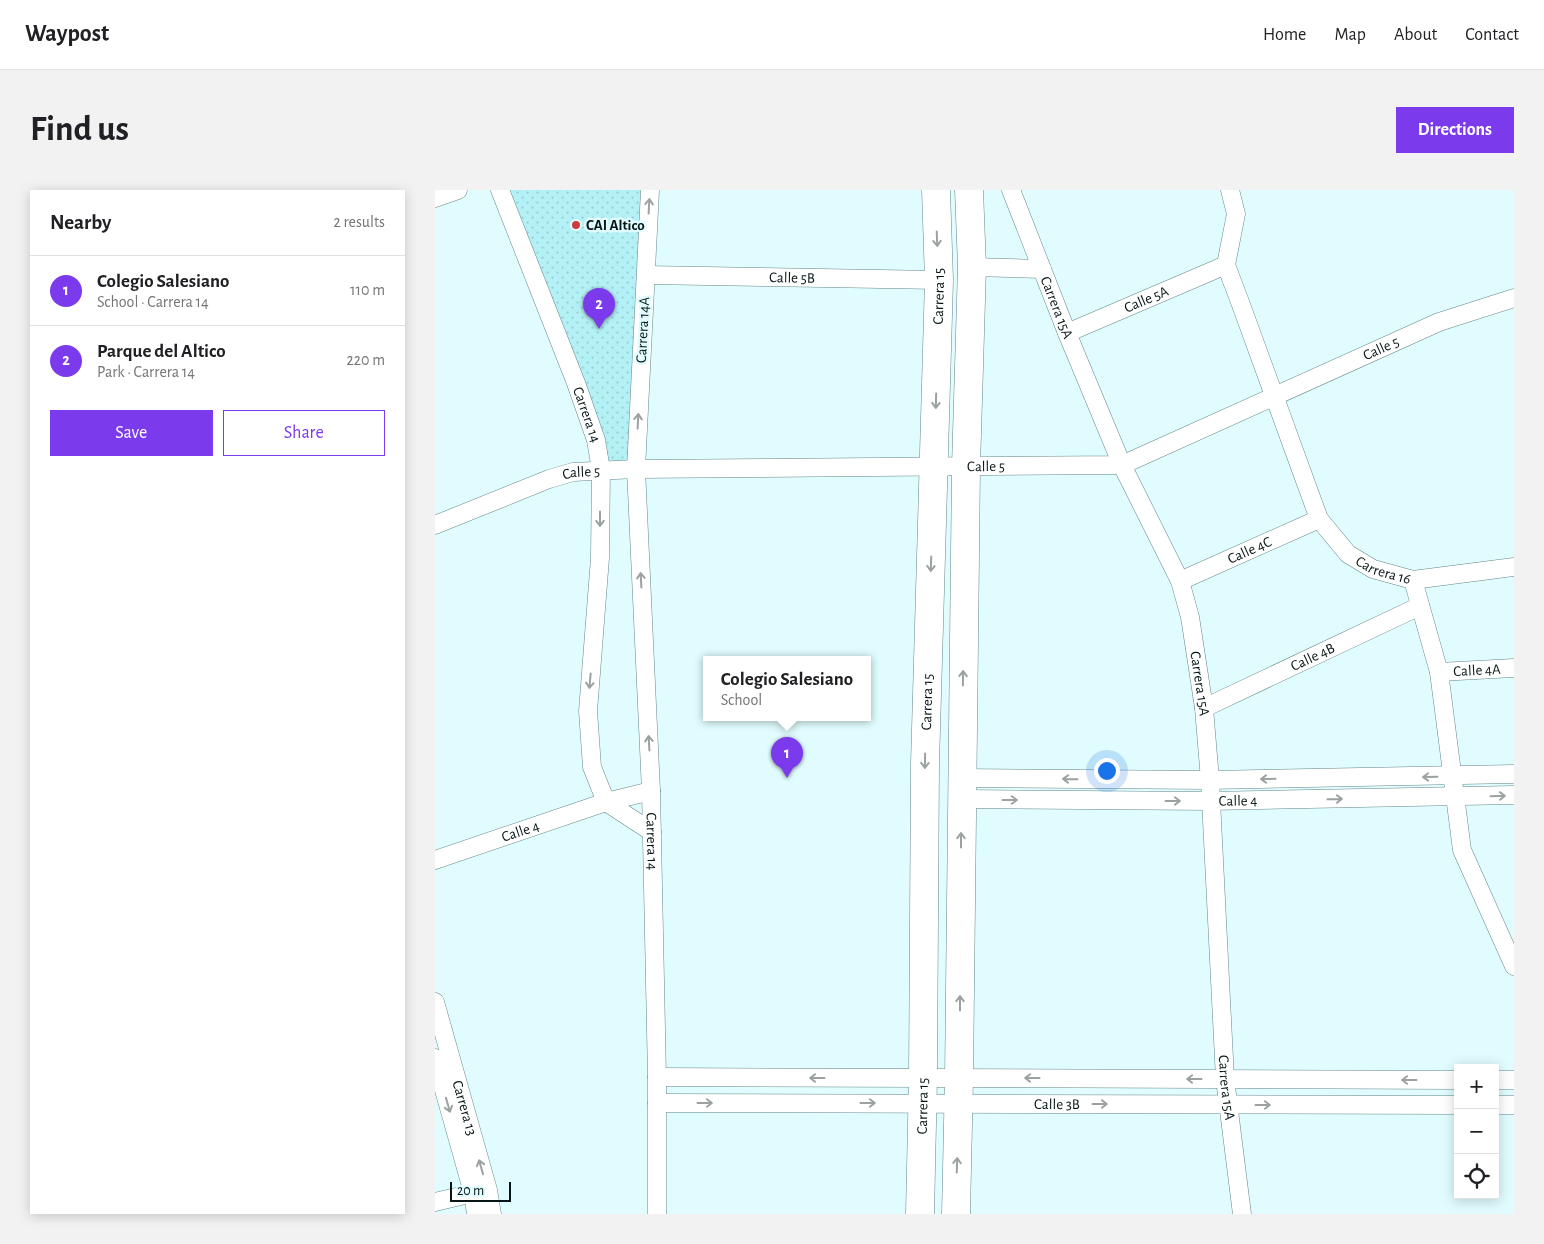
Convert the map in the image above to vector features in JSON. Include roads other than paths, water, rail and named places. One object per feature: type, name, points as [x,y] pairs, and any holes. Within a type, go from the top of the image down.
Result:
[{"type":"main road","name":"Carrera 15","points":[[920,1214],[923,1091],[925,764],[939,280],[936,190]]},
{"type":"main road","points":[[956,1214],[966,466],[972,267],[969,190]]},
{"type":"street","points":[[435,198],[458,190]]},
{"type":"street","name":"Carrera 14","points":[[500,190],[596,440],[601,470],[600,558],[588,711],[592,767],[607,802]]},
{"type":"street","name":"Carrera 14A","points":[[636,470],[650,190]]},
{"type":"street","name":"Carrera 15A","points":[[1011,190],[1067,333],[1122,465],[1180,581],[1190,618],[1204,708],[1210,780],[1225,1079],[1242,1214]]},
{"type":"street","points":[[1226,265],[1236,214],[1230,190]]},
{"type":"street","name":"Calle 5A","points":[[1067,333],[1226,265]]},
{"type":"street","name":"Carrera 16","points":[[1226,265],[1319,519],[1348,554],[1373,569],[1413,580],[1439,672],[1462,850],[1514,966]]},
{"type":"street","points":[[972,267],[1042,269]]},
{"type":"street","name":"Calle 5B","points":[[646,275],[939,280]]},
{"type":"street","name":"Calle 5","points":[[435,525],[549,479],[573,472],[601,470],[1122,465],[1439,322],[1514,298]]},
{"type":"street","name":"Carrera 14","points":[[636,470],[651,792],[657,1077],[657,1214]]},
{"type":"street","name":"Calle 4C","points":[[1180,581],[1319,519]]},
{"type":"street","points":[[1413,580],[1514,567]]},
{"type":"street","name":"Calle 4B","points":[[1204,708],[1420,606]]},
{"type":"street","name":"Calle 4A","points":[[1439,672],[1514,668]]},
{"type":"street","name":"Calle 4","points":[[962,789],[1210,780],[1514,774]]},
{"type":"street","name":"Calle 4","points":[[962,789],[1210,802],[1514,795]]},
{"type":"street","name":"Calle 4","points":[[435,860],[607,802],[651,792]]},
{"type":"street","points":[[607,802],[652,832]]},
{"type":"street","name":"Carrera 13","points":[[435,1002],[488,1190],[492,1214]]},
{"type":"street","name":"Carrera 13","points":[[435,1058],[473,1193],[476,1214]]},
{"type":"street","name":"Calle 3B","points":[[657,1077],[1228,1104],[1454,1105]]},
{"type":"street","name":"Calle 3B","points":[[657,1103],[1225,1079],[1454,1080]]},
{"type":"street","points":[[1499,1080],[1514,1080]]},
{"type":"street","points":[[1499,1105],[1514,1105]]},
{"type":"street","points":[[435,1202],[473,1193]]},
{"type":"place","name":"CAI Altico","points":[[576,225]]},
{"type":"place","name":"Parque del Altico","points":[[599,329]]},
{"type":"place","name":"Colegio Salesiano","points":[[787,778]]}]
